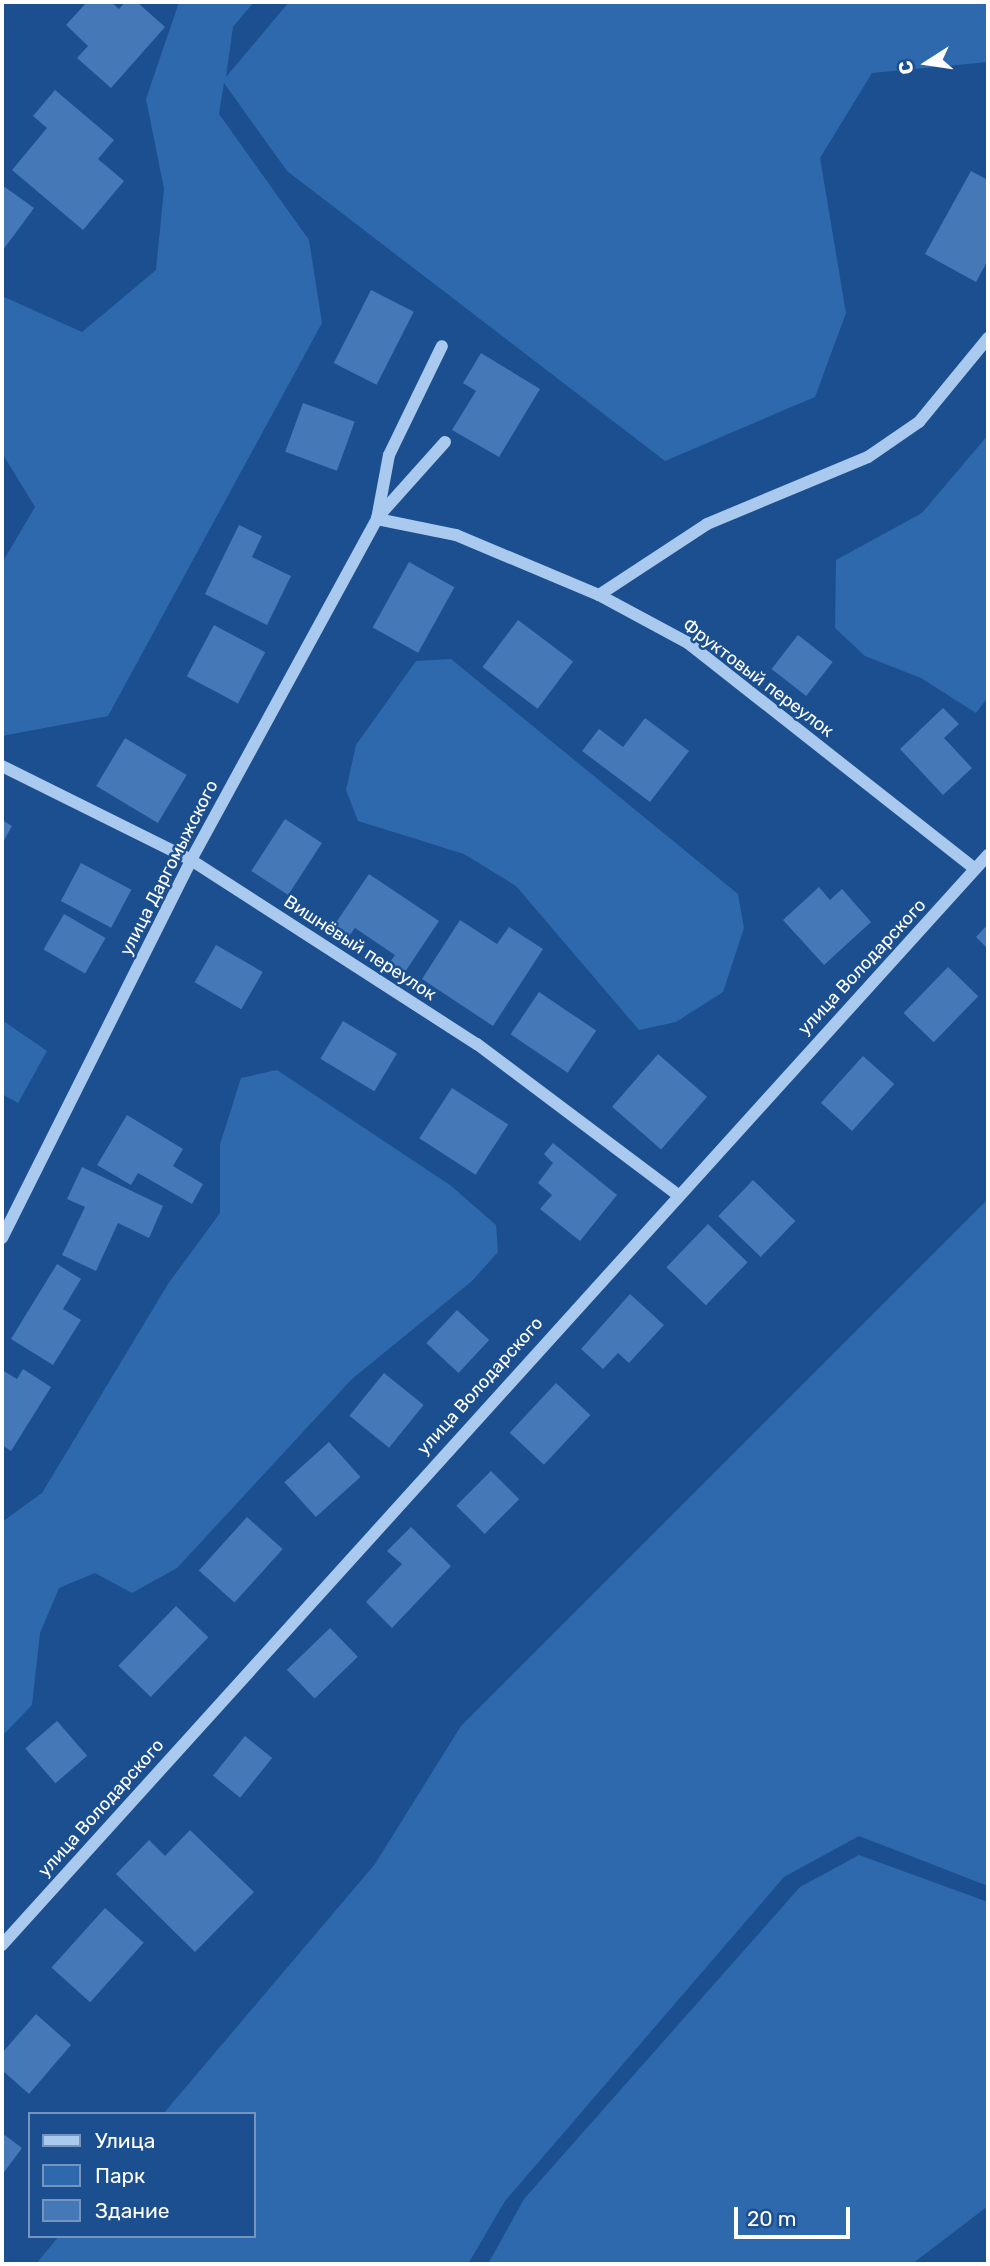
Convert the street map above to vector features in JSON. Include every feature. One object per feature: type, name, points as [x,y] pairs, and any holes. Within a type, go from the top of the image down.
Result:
[{"type":"street","points":[[599,595],[707,524],[868,457],[919,422],[988,338]]},
{"type":"street","points":[[377,519],[389,455],[442,346]]},
{"type":"street","points":[[377,519],[445,442]]},
{"type":"street","name":"Фруктовый переулок","points":[[377,519],[456,535],[599,595],[688,643],[975,869]]},
{"type":"street","name":"улица Даргомыжского","points":[[2,1238],[191,860],[377,519]]},
{"type":"street","name":"Вишнёвый переулок","points":[[2,766],[191,860],[477,1044],[677,1194]]},
{"type":"street","name":"улица Володарского","points":[[2,1945],[677,1194],[988,855]]},
{"type":"green space","points":[[179,2],[254,2],[233,27],[226,77],[289,2],[988,2],[988,62],[872,73],[820,158],[846,313],[815,397],[665,461],[287,171],[224,83],[219,114],[309,240],[322,323],[108,716],[2,736],[2,563],[35,507],[2,453],[2,296],[82,332],[156,270],[164,189],[146,99]]},
{"type":"green space","points":[[988,435],[988,697],[976,713],[921,678],[865,656],[835,628],[836,560],[922,513]]},
{"type":"green space","points":[[451,659],[738,894],[744,928],[723,992],[676,1022],[639,1030],[516,886],[464,854],[358,821],[346,790],[356,745],[416,661]]},
{"type":"green space","points":[[2,1020],[47,1051],[18,1103],[2,1094]]},
{"type":"green space","points":[[277,1070],[450,1185],[496,1225],[498,1252],[472,1281],[352,1379],[177,1568],[132,1593],[95,1573],[59,1588],[40,1633],[32,1705],[2,1736],[2,1522],[42,1493],[168,1284],[220,1213],[220,1144],[241,1078]]},
{"type":"green space","points":[[988,1199],[988,1886],[859,1836],[784,1877],[505,2201],[468,2264],[36,2264],[57,2238],[256,2238],[256,2112],[165,2112],[375,1864],[461,1726]]},
{"type":"green space","points":[[859,1855],[988,1902],[988,2206],[912,2264],[488,2264],[524,2199],[800,1887]]},
{"type":"building","points":[[87,2],[111,2],[119,9],[125,2],[137,2],[165,27],[111,88],[77,58],[88,46],[66,25]]},
{"type":"building","points":[[55,90],[114,140],[98,159],[124,181],[83,230],[12,170],[47,128],[33,116]]},
{"type":"building","points":[[971,171],[988,180],[988,260],[976,282],[925,254]]},
{"type":"building","points":[[2,185],[34,208],[3,250],[2,249]]},
{"type":"building","points":[[371,290],[414,312],[377,385],[334,363]]},
{"type":"building","points":[[481,353],[540,389],[499,457],[452,430],[476,391],[463,383]]},
{"type":"building","points":[[303,403],[355,422],[337,471],[285,452]]},
{"type":"building","points":[[239,525],[262,536],[252,557],[291,576],[267,625],[205,594]]},
{"type":"building","points":[[409,562],[454,587],[418,653],[373,628]]},
{"type":"building","points":[[518,620],[573,662],[538,709],[482,667]]},
{"type":"building","points":[[214,625],[265,652],[238,703],[187,676]]},
{"type":"building","points":[[798,635],[833,662],[806,696],[772,669]]},
{"type":"building","points":[[943,708],[959,724],[944,738],[972,768],[943,795],[900,749]]},
{"type":"building","points":[[645,718],[689,751],[650,802],[582,751],[599,729],[623,747]]},
{"type":"building","points":[[125,738],[187,775],[158,823],[96,786]]},
{"type":"building","points":[[285,819],[322,843],[288,895],[251,871]]},
{"type":"building","points":[[2,820],[12,826],[2,844]]},
{"type":"building","points":[[81,863],[131,890],[111,928],[61,901]]},
{"type":"building","points":[[369,874],[439,921],[403,975],[388,965],[395,955],[355,928],[346,940],[331,930]]},
{"type":"building","points":[[819,887],[830,900],[842,889],[871,922],[824,965],[783,920]]},
{"type":"building","points":[[64,914],[106,938],[85,974],[44,950]]},
{"type":"building","points":[[460,920],[497,944],[509,927],[543,949],[493,1026],[422,979]]},
{"type":"building","points":[[988,924],[988,949],[976,937]]},
{"type":"building","points":[[216,945],[263,972],[241,1009],[194,982]]},
{"type":"building","points":[[948,967],[978,996],[934,1042],[904,1013]]},
{"type":"building","points":[[539,992],[596,1031],[568,1073],[510,1034]]},
{"type":"building","points":[[343,1021],[397,1053],[374,1091],[320,1059]]},
{"type":"building","points":[[658,1054],[707,1097],[661,1149],[612,1107]]},
{"type":"building","points":[[863,1056],[894,1084],[852,1131],[821,1103]]},
{"type":"building","points":[[452,1088],[508,1124],[476,1175],[419,1138]]},
{"type":"building","points":[[127,1115],[183,1149],[173,1166],[203,1184],[192,1204],[138,1173],[131,1185],[97,1165]]},
{"type":"building","points":[[553,1143],[617,1195],[580,1241],[540,1209],[552,1195],[538,1183],[553,1163],[544,1154]]},
{"type":"building","points":[[82,1167],[163,1206],[149,1238],[118,1223],[96,1271],[62,1255],[85,1207],[67,1199]]},
{"type":"building","points":[[753,1180],[795,1221],[761,1257],[718,1216]]},
{"type":"building","points":[[708,1224],[748,1262],[706,1305],[666,1267]]},
{"type":"building","points":[[57,1264],[81,1279],[63,1309],[81,1320],[53,1365],[11,1339]]},
{"type":"building","points":[[630,1294],[664,1325],[629,1363],[618,1353],[603,1369],[581,1349]]},
{"type":"building","points":[[457,1310],[489,1340],[458,1373],[426,1343]]},
{"type":"building","points":[[23,1369],[51,1387],[11,1451],[2,1445],[2,1370],[17,1379]]},
{"type":"building","points":[[384,1373],[424,1405],[389,1448],[349,1416]]},
{"type":"building","points":[[556,1383],[590,1415],[544,1465],[510,1433]]},
{"type":"building","points":[[329,1442],[360,1477],[316,1517],[284,1482]]},
{"type":"building","points":[[491,1471],[519,1499],[485,1534],[456,1506]]},
{"type":"building","points":[[247,1517],[283,1549],[234,1603],[199,1571]]},
{"type":"building","points":[[411,1527],[451,1566],[392,1628],[366,1602],[402,1564],[387,1551]]},
{"type":"building","points":[[176,1606],[208,1637],[151,1697],[118,1666]]},
{"type":"building","points":[[330,1628],[358,1657],[315,1698],[287,1670]]},
{"type":"building","points":[[57,1721],[87,1756],[55,1783],[25,1749]]},
{"type":"building","points":[[245,1736],[272,1758],[240,1798],[213,1776]]},
{"type":"building","points":[[190,1830],[254,1892],[195,1952],[116,1874],[149,1840],[165,1856]]},
{"type":"building","points":[[105,1908],[144,1943],[90,2002],[51,1967]]},
{"type":"building","points":[[36,2014],[71,2045],[29,2094],[2,2070],[2,2053]]},
{"type":"building","points":[[2,2133],[22,2148],[2,2175]]}]
